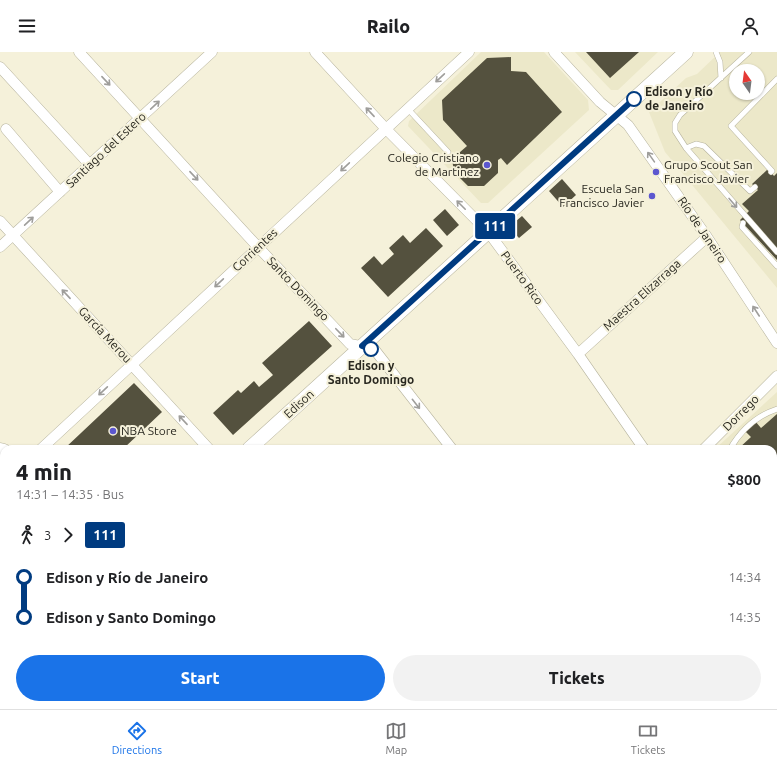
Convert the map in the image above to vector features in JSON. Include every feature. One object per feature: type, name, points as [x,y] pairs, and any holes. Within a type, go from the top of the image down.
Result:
[{"type":"street","name":"Santo Domingo","points":[[79,52],[258,247],[350,344],[374,350],[449,445]]},
{"type":"street","name":"Santiago del Estero","points":[[0,247],[212,52]]},
{"type":"street","name":"Puerto Rico","points":[[315,52],[386,129],[488,233],[578,354],[641,445]]},
{"type":"street","name":"Corrientes","points":[[45,445],[469,52]]},
{"type":"street","name":"Río de Janeiro","points":[[554,52],[600,102],[616,114],[628,126],[707,237],[777,343]]},
{"type":"street","name":"Edison","points":[[253,445],[686,52]]},
{"type":"street","points":[[0,67],[90,165]]},
{"type":"street","points":[[6,128],[60,192]]},
{"type":"street","name":"García Merou","points":[[0,221],[205,445]]},
{"type":"street","name":"Maestra Elizarraga","points":[[578,354],[707,237]]},
{"type":"street","name":"Dorrego","points":[[708,445],[777,376]]},
{"type":"lane","points":[[716,52],[720,62],[721,78]]},
{"type":"lane","points":[[749,52],[675,123],[675,131],[686,148],[776,250]]},
{"type":"lane","points":[[771,172],[772,171],[731,126],[777,79]]},
{"type":"lane","points":[[408,109],[448,152]]},
{"type":"lane","points":[[686,148],[696,144],[704,146],[750,191],[755,187]]},
{"type":"lane","points":[[743,223],[742,226],[777,266]]},
{"type":"lane","points":[[732,445],[740,433],[754,420],[777,409]]},
{"type":"shaded area","name":"Colegio Cristiano de Martinez","points":[[481,52],[544,52],[588,100],[589,110],[488,203],[481,203],[408,126],[409,121]]},
{"type":"shaded area","points":[[575,52],[658,52],[618,90],[611,90]]},
{"type":"shaded area","points":[[720,52],[777,52],[777,288],[665,152],[649,112],[686,78],[697,74]]},
{"type":"shaded area","points":[[777,392],[777,445],[719,445]]},
{"type":"building","points":[[586,52],[639,52],[610,78]]},
{"type":"building","points":[[511,57],[511,71],[526,72],[562,112],[507,165],[501,158],[498,160],[498,173],[484,186],[468,186],[454,172],[452,159],[467,146],[443,120],[442,100],[487,58]]},
{"type":"building","points":[[768,169],[774,176],[777,173],[777,260],[740,220],[749,211],[742,204],[758,190],[752,184]]},
{"type":"building","points":[[562,179],[576,195],[563,207],[549,191]]},
{"type":"building","points":[[445,209],[459,225],[447,236],[433,220]]},
{"type":"building","points":[[522,216],[532,227],[519,238],[509,227]]},
{"type":"building","points":[[426,228],[443,246],[388,297],[361,268],[374,256],[382,265],[394,254],[389,248],[403,235],[410,243]]},
{"type":"building","points":[[309,321],[332,346],[233,435],[213,413],[238,390],[241,393],[254,381],[259,387],[273,375],[262,363]]},
{"type":"building","name":"NBA Store","points":[[134,383],[162,412],[127,445],[68,445]]},
{"type":"building","points":[[777,414],[777,445],[742,445],[751,437],[744,430],[755,421],[761,428]]},
{"type":"bus line","name":"111","points":[[371,349],[362,346],[634,99]]},
{"type":"place","name":"Edison y Río de Janeiro","points":[[634,99]]},
{"type":"place","name":"Colegio Cristiano de Martinez","points":[[487,165]]},
{"type":"place","name":"Grupo Scout San Francisco Javier","points":[[656,172]]},
{"type":"place","name":"Escuela San Francisco Javier","points":[[652,196]]},
{"type":"place","name":"Edison y Santo Domingo","points":[[371,349]]},
{"type":"place","name":"NBA Store","points":[[113,431]]}]
